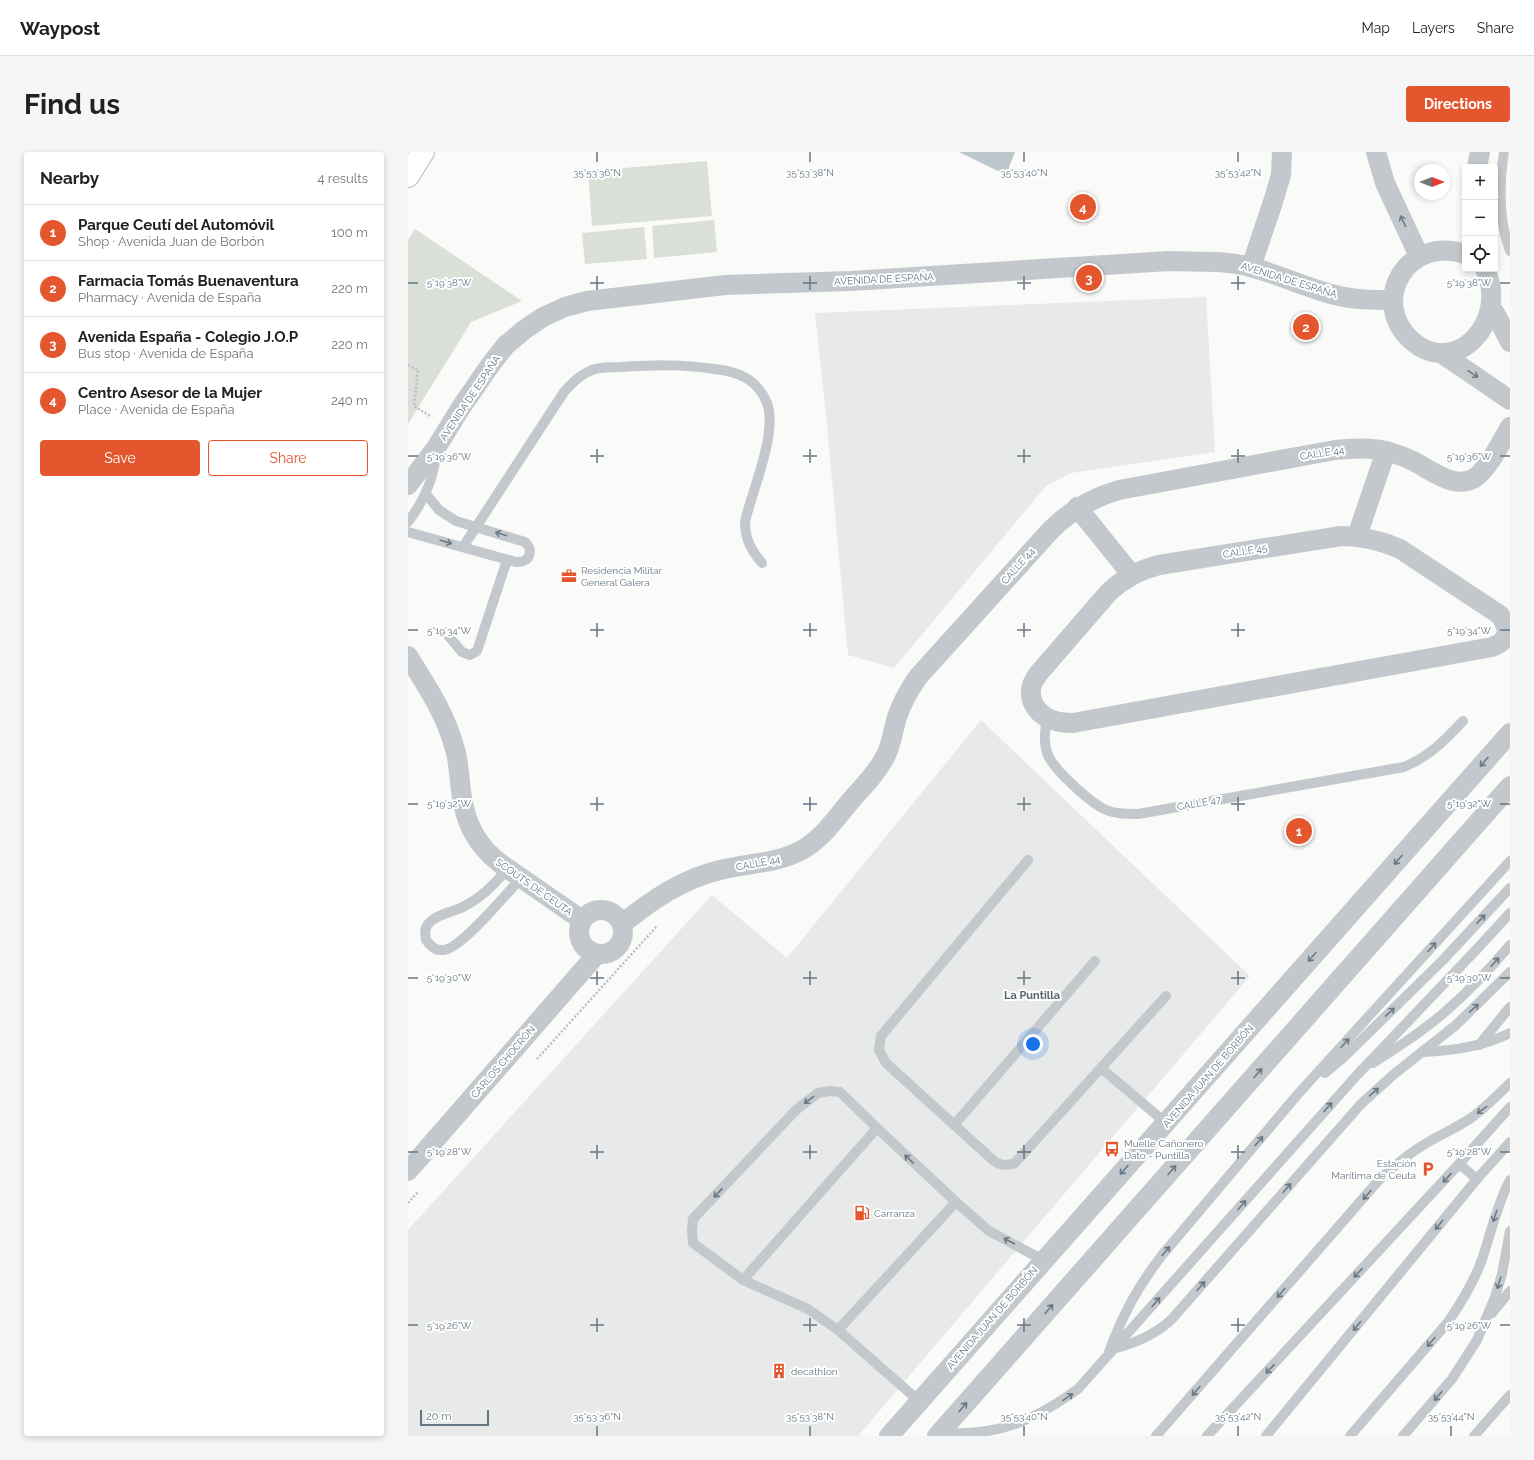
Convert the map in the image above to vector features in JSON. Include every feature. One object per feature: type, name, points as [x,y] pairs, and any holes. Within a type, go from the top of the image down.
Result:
[{"type":"highway","points":[[408,154],[423,152]]},
{"type":"highway","points":[[408,176],[423,152]]},
{"type":"street","points":[[1251,267],[1281,175],[1282,152]]},
{"type":"street","points":[[1376,152],[1385,183],[1419,256]]},
{"type":"street","points":[[1478,164],[1480,152]]},
{"type":"street","points":[[1462,253],[1455,250],[1442,250],[1419,256],[1406,268],[1397,283],[1393,300],[1395,315],[1402,330],[1412,341],[1426,349],[1441,353],[1455,352],[1469,347],[1481,338],[1490,326],[1495,313],[1496,293],[1491,277],[1487,272]]},
{"type":"street","name":"AVENIDA DE ESPAÑA","points":[[408,485],[436,448],[491,364],[506,345],[543,317],[565,307],[587,301],[726,285],[859,280],[1169,261],[1217,262],[1251,267],[1307,287],[1337,295],[1367,300],[1393,300]]},
{"type":"street","points":[[1495,313],[1510,342]]},
{"type":"street","points":[[1441,353],[1510,400]]},
{"type":"street","name":"CALLE 44","points":[[622,924],[659,896],[679,885],[699,876],[720,870],[774,861],[788,856],[803,849],[826,830],[880,765],[890,743],[902,703],[918,677],[1062,518],[1077,507],[1103,494],[1119,490],[1352,448],[1386,451],[1414,461],[1456,482],[1465,482],[1475,478],[1482,472],[1510,427]]},
{"type":"street","points":[[1357,536],[1386,451]]},
{"type":"street","points":[[1077,507],[1132,574]]},
{"type":"street","name":"CALLE 45","points":[[1047,719],[1037,711],[1031,698],[1032,685],[1038,674],[1109,592],[1120,582],[1145,568],[1159,565],[1341,536],[1357,536],[1386,543],[1400,550],[1487,605],[1508,622],[1510,630],[1509,638]]},
{"type":"street","points":[[1047,719],[1060,723],[1073,723],[1492,647],[1503,643],[1509,638]]},
{"type":"street","name":"SCOUTS DE CEUTA","points":[[408,656],[436,701],[447,723],[455,747],[465,814],[474,836],[491,856],[582,920]]},
{"type":"street","name":"AVENIDA JUAN DE BORBÓN","points":[[889,1436],[1510,733]]},
{"type":"street","points":[[938,1435],[1510,786]]},
{"type":"street","points":[[600,909],[613,913],[619,918],[622,924],[623,937],[620,943],[610,952],[597,954],[590,952],[580,941],[579,926],[587,914],[600,909]]},
{"type":"street","name":"CARLOS CHOCRÓN","points":[[408,1171],[597,954]]},
{"type":"lane","points":[[1504,152],[1500,174],[1500,201],[1502,222],[1510,251]]},
{"type":"lane","points":[[463,547],[570,385],[585,373],[607,367],[649,364],[680,365],[703,367],[736,373],[747,378],[756,386],[767,403],[770,414],[770,434],[746,522],[746,531],[751,548],[762,563]]},
{"type":"lane","points":[[408,522],[426,494],[435,464],[436,448]]},
{"type":"lane","points":[[408,532],[521,563],[529,556],[529,545],[525,542],[456,521],[447,516],[426,494]]},
{"type":"lane","points":[[446,633],[462,652],[470,655],[477,650],[507,560]]},
{"type":"lane","name":"CALLE 47","points":[[1047,719],[1045,742],[1048,755],[1054,766],[1103,808],[1115,813],[1126,814],[1138,814],[1404,767],[1417,762],[1433,751],[1463,721]]},
{"type":"lane","points":[[1028,860],[881,1036],[879,1050],[886,1063],[994,1161],[1004,1165],[1015,1163],[1166,996]]},
{"type":"lane","points":[[1107,1358],[1117,1330],[1130,1303],[1145,1278],[1168,1248],[1298,1094],[1510,861]]},
{"type":"lane","points":[[514,873],[482,920],[455,946],[445,950],[434,949],[426,940],[426,928],[433,919],[463,907],[476,899],[498,880],[514,873]]},
{"type":"lane","points":[[1298,1094],[1344,1057],[1443,960],[1510,888]]},
{"type":"lane","points":[[938,1435],[986,1431],[1010,1426],[1033,1417],[1056,1405],[1078,1389],[1357,1075],[1478,949],[1510,913]]},
{"type":"lane","points":[[1357,1075],[1445,1012],[1479,980],[1510,945]]},
{"type":"lane","points":[[954,1125],[1095,961]]},
{"type":"lane","points":[[1115,1348],[1131,1345],[1145,1339],[1159,1331],[1171,1320],[1361,1104],[1456,1025],[1510,972]]},
{"type":"lane","points":[[1479,1045],[1510,1007]]},
{"type":"lane","points":[[1422,1052],[1441,1052],[1479,1045],[1497,1040],[1510,1033]]},
{"type":"lane","points":[[1101,1068],[1166,1123]]},
{"type":"lane","points":[[1156,1436],[1387,1172],[1425,1144],[1447,1133],[1471,1118],[1489,1104],[1510,1083]]},
{"type":"lane","points":[[919,1401],[838,1330],[808,1309],[743,1280],[693,1243],[693,1219],[796,1110],[818,1093],[830,1091],[840,1092],[956,1202],[989,1230],[1043,1260]]},
{"type":"lane","points":[[1208,1436],[1510,1107]]},
{"type":"lane","points":[[743,1280],[877,1128]]},
{"type":"lane","points":[[1266,1436],[1477,1179],[1510,1142]]},
{"type":"lane","points":[[1459,1164],[1477,1179]]},
{"type":"lane","points":[[1350,1436],[1448,1322],[1461,1303],[1481,1262],[1496,1212],[1510,1180]]},
{"type":"lane","points":[[838,1330],[956,1202]]},
{"type":"lane","points":[[1403,1436],[1452,1379],[1473,1347],[1487,1319],[1502,1274],[1510,1231]]},
{"type":"lane","points":[[1487,1319],[1510,1291]]},
{"type":"lane","points":[[1474,1436],[1510,1395]]},
{"type":"path","points":[[408,365],[418,370],[414,406],[449,428]]},
{"type":"path","points":[[533,1064],[661,923]]},
{"type":"path","points":[[408,1203],[424,1185]]},
{"type":"shaded area","points":[[959,152],[1015,152],[1006,175]]},
{"type":"shaded area","points":[[707,161],[712,216],[592,226],[588,171]]},
{"type":"shaded area","points":[[714,220],[717,252],[654,258],[652,226]]},
{"type":"shaded area","points":[[644,227],[647,259],[585,264],[582,233]]},
{"type":"shaded area","points":[[415,229],[522,301],[471,322],[408,424],[408,240]]},
{"type":"shaded area","points":[[1206,297],[1215,452],[1071,473],[1046,486],[894,668],[848,655],[815,313]]},
{"type":"shaded area","points":[[981,720],[1250,976],[858,1436],[408,1436],[408,1230],[712,895],[787,958]]},
{"type":"place","name":"Centro Asesor de la Mujer","points":[[1083,207]]},
{"type":"place","name":"Avenida España - Colegio J.O.P","points":[[1089,278]]},
{"type":"place","name":"Farmacia Tomás Buenaventura","points":[[1306,327]]},
{"type":"place","name":"Residencia Militar General Galera","points":[[569,576]]},
{"type":"place","name":"Parque Ceutí del Automóvil","points":[[1299,831]]},
{"type":"place","name":"Muelle Cañonero Dato - Puntilla","points":[[1112,1149]]},
{"type":"place","name":"Estación Marítima de Ceuta","points":[[1428,1169]]},
{"type":"place","name":"Carranza","points":[[862,1213]]},
{"type":"place","name":"decathlon","points":[[779,1371]]},
{"type":"district","name":"La Puntilla","points":[[1032,995]]}]
